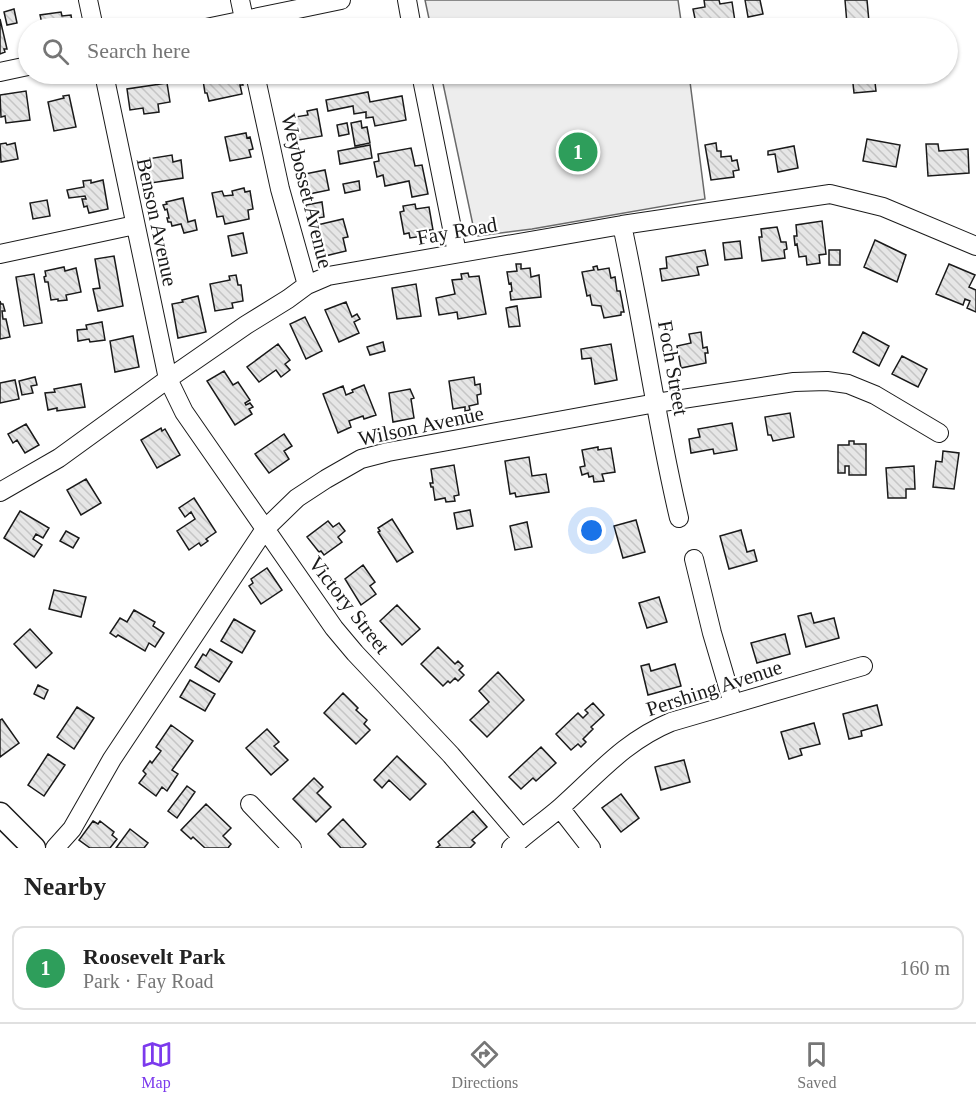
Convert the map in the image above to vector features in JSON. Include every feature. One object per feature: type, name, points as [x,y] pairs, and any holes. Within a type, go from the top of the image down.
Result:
[{"type":"main road","points":[[0,814],[34,848]]},
{"type":"street","points":[[88,0],[92,18]]},
{"type":"street","points":[[240,0],[244,18]]},
{"type":"street","points":[[269,18],[341,0]]},
{"type":"street","points":[[407,0],[410,18]]},
{"type":"street","points":[[0,72],[18,68]]},
{"type":"street","name":"Benson Avenue","points":[[106,84],[168,379]]},
{"type":"street","name":"Weybosset Avenue","points":[[257,84],[280,189],[306,285]]},
{"type":"street","points":[[423,84],[457,253]]},
{"type":"street","name":"Fay Road","points":[[0,492],[59,458],[168,379],[306,285],[328,276],[622,225],[830,194],[883,207],[976,246]]},
{"type":"street","points":[[0,254],[135,225]]},
{"type":"street","name":"Foch Street","points":[[622,225],[679,518]]},
{"type":"street","name":"Victory Street","points":[[168,379],[184,412],[334,628],[355,654],[451,755],[516,843]]},
{"type":"street","name":"Wilson Avenue","points":[[55,848],[72,829],[112,759],[265,529],[297,498],[361,459],[417,445],[656,403],[794,382],[827,381],[848,384],[875,394],[939,433]]},
{"type":"street","points":[[694,559],[712,633],[734,704]]},
{"type":"street","name":"Pershing Avenue","points":[[516,843],[648,731],[671,722],[863,666]]},
{"type":"street","points":[[249,804],[292,848]]},
{"type":"street","points":[[560,808],[591,848]]},
{"type":"shaded area","points":[[425,0],[678,0],[681,18],[429,18]]},
{"type":"shaded area","points":[[443,84],[690,84],[705,199],[532,229],[478,236],[474,230]]},
{"type":"building","points":[[704,0],[719,0],[720,4],[732,2],[734,18],[695,18],[693,9],[705,7]]},
{"type":"building","points":[[745,0],[760,0],[763,14],[748,17]]},
{"type":"building","points":[[845,0],[867,0],[869,18],[846,18]]},
{"type":"building","points":[[14,9],[17,23],[7,25],[4,12]]},
{"type":"building","points":[[61,12],[62,16],[71,15],[71,18],[41,18],[40,15]]},
{"type":"building","points":[[0,19],[7,49],[0,54]]},
{"type":"building","points":[[167,84],[170,102],[158,104],[159,112],[144,114],[143,108],[130,110],[127,89]]},
{"type":"building","points":[[204,84],[243,84],[240,85],[242,94],[209,101]]},
{"type":"building","points":[[853,84],[875,84],[876,91],[854,93]]},
{"type":"building","points":[[26,91],[30,120],[6,123],[5,116],[1,117],[0,95]]},
{"type":"building","points":[[368,92],[370,102],[402,96],[406,120],[375,126],[373,117],[366,118],[366,112],[354,114],[353,106],[328,111],[326,100]]},
{"type":"building","points":[[69,95],[76,127],[54,131],[48,102]]},
{"type":"building","points":[[317,109],[322,136],[293,141],[289,118],[308,115],[307,111]]},
{"type":"building","points":[[361,121],[362,128],[367,127],[370,143],[355,146],[351,123]]},
{"type":"building","points":[[347,123],[349,134],[339,136],[337,125]]},
{"type":"building","points":[[246,133],[247,138],[250,137],[253,149],[249,150],[251,157],[230,161],[225,137]]},
{"type":"building","points":[[867,139],[900,145],[896,167],[863,161]]},
{"type":"building","points":[[6,143],[7,145],[15,143],[18,159],[1,162],[0,144]]},
{"type":"building","points":[[716,143],[717,151],[721,151],[721,157],[731,156],[732,161],[737,160],[739,170],[733,171],[734,177],[711,180],[705,145]]},
{"type":"building","points":[[926,144],[938,144],[939,151],[968,149],[969,173],[928,176]]},
{"type":"building","points":[[370,145],[372,158],[340,164],[338,151]]},
{"type":"building","points":[[794,146],[798,168],[778,172],[775,154],[768,155],[768,151]]},
{"type":"building","points":[[411,148],[415,166],[422,165],[428,194],[412,197],[409,181],[385,186],[383,175],[377,177],[374,162],[379,161],[378,154]]},
{"type":"building","points":[[172,155],[173,162],[181,160],[183,178],[151,183],[147,159]]},
{"type":"building","points":[[325,170],[329,190],[304,195],[300,175]]},
{"type":"building","points":[[91,180],[91,183],[103,180],[108,209],[89,213],[82,199],[86,199],[85,196],[69,198],[67,190],[84,187],[83,181]]},
{"type":"building","points":[[359,181],[360,190],[345,193],[343,184]]},
{"type":"building","points":[[244,188],[245,192],[250,191],[253,209],[248,210],[249,219],[225,224],[223,216],[217,217],[212,193],[222,191],[224,196],[233,195],[232,191]]},
{"type":"building","points":[[183,198],[188,222],[195,220],[197,230],[184,233],[181,224],[172,226],[171,222],[168,222],[167,209],[165,210],[163,205],[167,204],[166,202]]},
{"type":"building","points":[[47,200],[50,216],[33,219],[30,203]]},
{"type":"building","points":[[322,202],[324,217],[306,220],[306,205]]},
{"type":"building","points":[[415,204],[416,209],[429,207],[433,230],[429,230],[430,235],[410,238],[409,233],[404,234],[400,212],[404,211],[403,206]]},
{"type":"building","points":[[343,219],[348,237],[343,238],[346,251],[325,256],[317,225]]},
{"type":"building","points":[[822,221],[826,254],[819,255],[820,263],[807,265],[806,256],[799,257],[797,244],[795,245],[796,225]]},
{"type":"building","points":[[777,227],[781,242],[786,242],[785,258],[762,261],[759,237],[762,237],[761,229]]},
{"type":"building","points":[[243,233],[247,253],[232,256],[228,236]]},
{"type":"building","points":[[875,240],[906,255],[897,282],[864,267]]},
{"type":"building","points":[[740,241],[742,258],[725,260],[723,243]]},
{"type":"building","points":[[705,250],[708,265],[697,267],[699,275],[662,281],[660,269],[667,268],[666,257]]},
{"type":"building","points":[[829,250],[840,250],[840,265],[829,265]]},
{"type":"building","points":[[114,256],[123,306],[98,311],[93,289],[100,288],[95,259]]},
{"type":"building","points":[[516,264],[521,264],[521,269],[530,268],[531,277],[539,275],[541,297],[511,300],[511,283],[509,284],[507,272],[517,271]]},
{"type":"building","points":[[949,264],[975,275],[969,287],[976,290],[976,312],[967,308],[970,301],[965,299],[963,305],[936,294]]},
{"type":"building","points":[[597,266],[598,270],[609,268],[611,278],[615,277],[624,312],[621,312],[621,315],[604,318],[601,306],[592,305],[590,295],[587,296],[582,272],[594,270],[593,267]]},
{"type":"building","points":[[64,267],[65,271],[76,268],[81,292],[66,295],[67,300],[51,300],[48,282],[45,282],[45,271]]},
{"type":"building","points":[[468,273],[469,277],[479,276],[486,314],[458,319],[457,312],[439,315],[436,298],[455,294],[452,280],[462,279],[461,274]]},
{"type":"building","points":[[34,274],[42,323],[24,326],[16,277]]},
{"type":"building","points":[[236,275],[238,285],[241,285],[243,301],[232,303],[233,308],[215,311],[210,284],[230,280],[229,276]]},
{"type":"building","points":[[416,284],[421,316],[397,319],[392,288]]},
{"type":"building","points":[[198,296],[206,332],[178,338],[172,304]]},
{"type":"building","points":[[0,301],[5,311],[2,311],[3,319],[6,319],[10,337],[0,339]]},
{"type":"building","points":[[346,302],[352,317],[357,314],[360,319],[354,322],[359,333],[339,342],[325,310]]},
{"type":"building","points":[[517,306],[520,326],[509,327],[506,308]]},
{"type":"building","points":[[305,317],[322,351],[306,359],[290,324]]},
{"type":"building","points":[[102,322],[105,340],[78,341],[77,330],[87,329],[86,325]]},
{"type":"building","points":[[701,332],[703,348],[707,347],[708,353],[705,353],[706,363],[681,368],[677,346],[691,343],[689,334]]},
{"type":"building","points":[[863,332],[889,346],[879,366],[853,352]]},
{"type":"building","points":[[133,336],[139,367],[115,372],[110,341]]},
{"type":"building","points":[[383,342],[385,351],[370,355],[367,347]]},
{"type":"building","points":[[278,344],[290,360],[285,364],[290,370],[281,377],[276,370],[259,382],[247,367]]},
{"type":"building","points":[[611,344],[617,380],[595,384],[591,358],[582,359],[581,349]]},
{"type":"building","points":[[902,356],[927,369],[918,387],[892,374]]},
{"type":"building","points":[[224,371],[233,385],[238,382],[250,400],[245,403],[246,405],[250,403],[253,407],[249,409],[252,414],[235,425],[207,381]]},
{"type":"building","points":[[35,377],[37,385],[31,386],[33,393],[22,395],[19,381]]},
{"type":"building","points":[[474,377],[475,385],[480,384],[481,394],[477,395],[478,404],[469,406],[470,410],[465,411],[465,407],[453,409],[449,381]]},
{"type":"building","points":[[15,380],[19,399],[0,403],[0,383]]},
{"type":"building","points":[[81,384],[85,407],[48,410],[45,393]]},
{"type":"building","points":[[364,385],[376,415],[364,419],[363,416],[349,421],[351,427],[338,433],[323,394],[343,386],[346,395]]},
{"type":"building","points":[[410,389],[414,398],[411,399],[414,418],[393,422],[389,393]]},
{"type":"building","points":[[790,413],[794,437],[773,441],[771,435],[768,435],[765,417]]},
{"type":"building","points":[[732,423],[737,450],[714,454],[713,449],[691,453],[689,439],[700,437],[698,429]]},
{"type":"building","points":[[26,424],[39,445],[25,453],[17,440],[13,443],[8,434]]},
{"type":"building","points":[[161,428],[162,431],[165,429],[180,455],[157,468],[141,440]]},
{"type":"building","points":[[284,434],[292,446],[284,451],[289,459],[269,473],[255,454]]},
{"type":"building","points":[[849,441],[854,441],[854,444],[866,444],[866,475],[849,475],[849,466],[845,466],[845,473],[838,473],[838,445],[849,445]]},
{"type":"building","points":[[598,447],[598,450],[611,448],[615,472],[602,474],[604,481],[594,482],[593,476],[589,477],[588,473],[582,475],[580,467],[585,466],[582,450]]},
{"type":"building","points":[[943,451],[959,453],[954,489],[933,487],[936,461],[942,462]]},
{"type":"building","points":[[529,457],[532,476],[546,474],[549,492],[516,497],[515,493],[510,494],[505,461]]},
{"type":"building","points":[[454,465],[459,495],[454,496],[455,501],[446,502],[445,498],[435,500],[430,483],[433,483],[431,469]]},
{"type":"building","points":[[914,466],[915,489],[906,489],[906,498],[888,498],[886,468]]},
{"type":"building","points":[[86,479],[101,503],[81,515],[67,490]]},
{"type":"building","points":[[194,498],[216,532],[201,546],[199,543],[189,550],[177,531],[195,519],[191,512],[185,517],[179,508]]},
{"type":"building","points":[[470,510],[473,526],[457,529],[454,513]]},
{"type":"building","points":[[20,511],[49,528],[43,538],[36,534],[33,539],[42,545],[34,557],[4,538]]},
{"type":"building","points":[[392,519],[413,552],[397,562],[378,532],[380,531],[378,528]]},
{"type":"building","points":[[636,520],[645,552],[623,558],[614,526]]},
{"type":"building","points":[[328,521],[333,527],[339,523],[345,531],[338,537],[342,542],[324,555],[307,537]]},
{"type":"building","points":[[527,522],[532,547],[515,550],[510,526]]},
{"type":"building","points":[[741,530],[747,552],[754,550],[757,561],[729,569],[720,536]]},
{"type":"building","points":[[66,531],[79,538],[73,548],[60,541]]},
{"type":"building","points":[[363,565],[375,582],[370,586],[376,594],[361,605],[345,579]]},
{"type":"building","points":[[267,568],[282,590],[261,604],[249,586],[253,583],[251,579]]},
{"type":"building","points":[[54,590],[86,597],[81,617],[49,609]]},
{"type":"building","points":[[659,597],[667,622],[647,628],[639,603]]},
{"type":"building","points":[[397,605],[420,629],[402,645],[380,621]]},
{"type":"building","points":[[134,610],[155,622],[153,626],[164,633],[155,647],[149,643],[145,651],[118,635],[116,637],[110,633],[120,618],[127,622]]},
{"type":"building","points":[[811,613],[814,623],[834,618],[839,638],[806,647],[798,616]]},
{"type":"building","points":[[234,619],[255,631],[242,653],[221,641]]},
{"type":"building","points":[[30,629],[52,653],[36,668],[14,644]]},
{"type":"building","points":[[785,634],[790,654],[757,663],[751,643]]},
{"type":"building","points":[[438,647],[455,664],[458,661],[463,666],[459,670],[464,675],[458,681],[455,678],[443,686],[421,664]]},
{"type":"building","points":[[210,649],[232,662],[219,682],[195,667],[203,654],[206,656]]},
{"type":"building","points":[[649,664],[651,671],[675,664],[681,686],[648,695],[641,666]]},
{"type":"building","points":[[498,672],[524,700],[487,737],[470,720],[489,702],[479,691]]},
{"type":"building","points":[[190,680],[215,694],[205,711],[180,697]]},
{"type":"building","points":[[38,685],[48,690],[44,699],[34,694]]},
{"type":"building","points":[[343,693],[367,720],[364,724],[370,730],[356,744],[324,713]]},
{"type":"building","points":[[593,703],[604,715],[591,727],[593,729],[583,739],[586,742],[581,747],[578,744],[571,750],[556,734],[578,713],[583,718],[588,713],[585,710]]},
{"type":"building","points":[[877,705],[882,725],[861,731],[862,736],[849,739],[843,714]]},
{"type":"building","points":[[77,707],[94,718],[74,749],[57,737]]},
{"type":"building","points":[[2,719],[19,743],[0,757],[0,720]]},
{"type":"building","points":[[814,723],[820,744],[800,749],[802,755],[789,759],[781,732]]},
{"type":"building","points":[[171,725],[193,741],[172,770],[178,774],[167,791],[162,787],[156,796],[139,783],[146,774],[143,771],[161,751],[156,747]]},
{"type":"building","points":[[267,729],[279,742],[274,746],[288,760],[271,775],[246,748]]},
{"type":"building","points":[[541,747],[556,763],[536,781],[533,778],[521,789],[509,777]]},
{"type":"building","points":[[48,754],[65,765],[44,796],[28,785]]},
{"type":"building","points":[[397,756],[426,784],[410,800],[389,780],[382,788],[374,780]]},
{"type":"building","points":[[684,760],[690,782],[661,790],[655,767]]},
{"type":"building","points":[[314,778],[323,787],[317,793],[331,807],[316,822],[293,799]]},
{"type":"building","points":[[187,786],[195,792],[177,818],[168,811]]},
{"type":"building","points":[[621,794],[639,818],[621,832],[602,808]]},
{"type":"building","points":[[206,804],[231,828],[223,836],[231,844],[228,848],[205,848],[181,830]]},
{"type":"building","points":[[473,811],[487,827],[472,840],[475,843],[470,848],[436,848],[440,845],[438,842]]},
{"type":"building","points":[[343,819],[366,844],[362,848],[341,848],[328,834]]},
{"type":"building","points":[[93,821],[98,824],[100,821],[114,832],[112,835],[117,839],[110,848],[90,848],[79,840]]},
{"type":"building","points":[[130,829],[148,843],[144,848],[116,848]]},
{"type":"place","name":"Roosevelt Park","points":[[578,152]]}]
